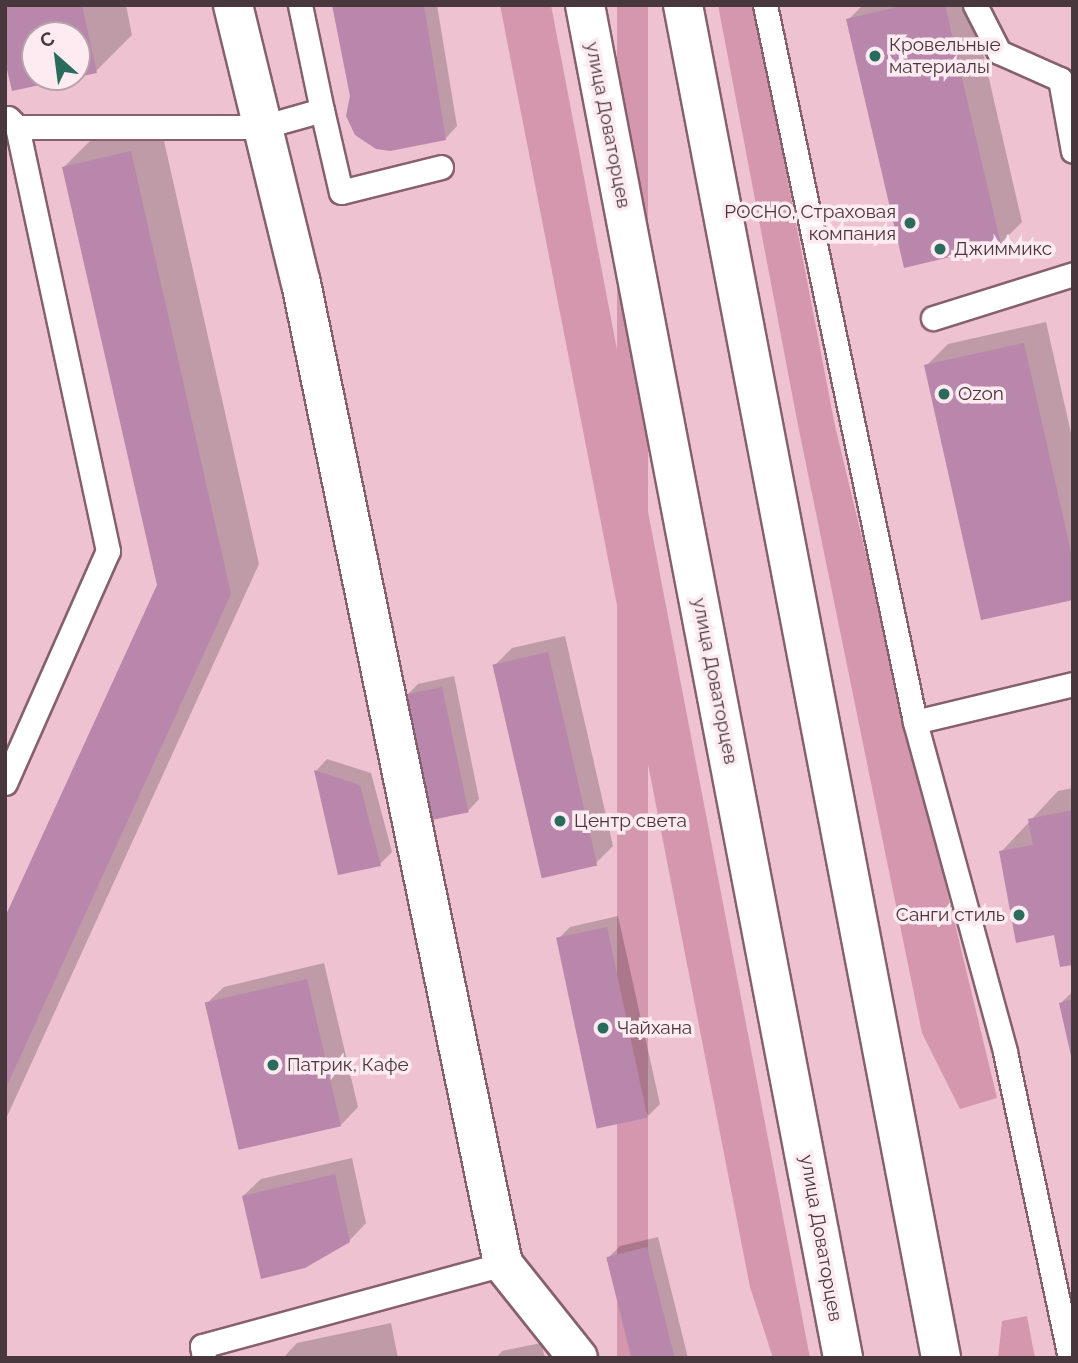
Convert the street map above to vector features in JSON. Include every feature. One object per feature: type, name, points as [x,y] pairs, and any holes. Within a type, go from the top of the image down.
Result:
[{"type":"main road","points":[[233,5],[301,283],[503,1264],[578,1358]]},
{"type":"main road","name":"улица Доваторцев","points":[[584,5],[843,1358]]},
{"type":"main road","points":[[683,5],[941,1358]]},
{"type":"lane","points":[[300,5],[341,192],[441,167]]},
{"type":"lane","points":[[765,5],[915,722],[1004,1052],[1070,1358]]},
{"type":"lane","points":[[975,5],[999,52],[1060,79],[1073,151]]},
{"type":"lane","points":[[5,783],[108,551],[11,122],[262,127],[322,110]]},
{"type":"lane","points":[[933,318],[1073,274]]},
{"type":"lane","points":[[915,722],[1073,684]]},
{"type":"lane","points":[[204,1358],[202,1346],[503,1264]]},
{"type":"shaded area","points":[[500,5],[551,5],[810,1358],[773,1358],[750,1287]]},
{"type":"shaded area","points":[[617,5],[648,5],[648,1358],[617,1358]]},
{"type":"shaded area","points":[[718,5],[754,5],[835,426],[997,1098],[960,1109],[922,1033],[797,420]]},
{"type":"shaded area","points":[[1027,1316],[1035,1358],[998,1358],[1002,1321]]},
{"type":"building","points":[[5,5],[82,5],[86,21],[21,21],[21,89],[12,91],[5,61]]},
{"type":"building","points":[[332,5],[424,5],[446,140],[390,151],[376,149],[355,135],[346,116],[350,96]]},
{"type":"building","points":[[906,5],[945,5],[1001,245],[904,268],[846,19]]},
{"type":"building","points":[[91,46],[97,73],[91,74]]},
{"type":"building","points":[[131,151],[231,594],[5,1090],[5,917],[157,585],[62,167]]},
{"type":"building","points":[[1024,343],[1073,561],[1073,600],[981,620],[924,365]]},
{"type":"building","points":[[548,652],[597,865],[542,878],[492,665]]},
{"type":"building","points":[[442,687],[469,812],[430,820],[404,695]]},
{"type":"building","points":[[314,770],[360,785],[381,866],[338,875]]},
{"type":"building","points":[[1073,810],[1073,965],[1060,967],[1054,935],[1016,943],[999,851],[1033,845],[1028,819]]},
{"type":"building","name":"Чайхана","points":[[607,927],[648,1118],[597,1129],[556,938]]},
{"type":"building","name":"Патрик, Кафе","points":[[307,979],[341,1126],[239,1150],[205,1003]]},
{"type":"building","points":[[1073,999],[1073,1060],[1072,1060],[1059,1003]]},
{"type":"building","points":[[335,1174],[350,1242],[305,1268],[261,1279],[242,1196]]},
{"type":"building","points":[[647,1247],[675,1358],[631,1358],[606,1257]]},
{"type":"place","name":"Кровельные материалы","points":[[875,56]]},
{"type":"place","name":"РОСНО, Страховая компания","points":[[910,223]]},
{"type":"place","name":"Джиммикс","points":[[940,249]]},
{"type":"place","name":"Ozon","points":[[944,394]]},
{"type":"place","name":"Центр света","points":[[560,821]]},
{"type":"place","name":"Санги стиль","points":[[1019,915]]},
{"type":"place","name":"Чайхана","points":[[603,1028]]},
{"type":"place","name":"Патрик, Кафе","points":[[273,1065]]}]
